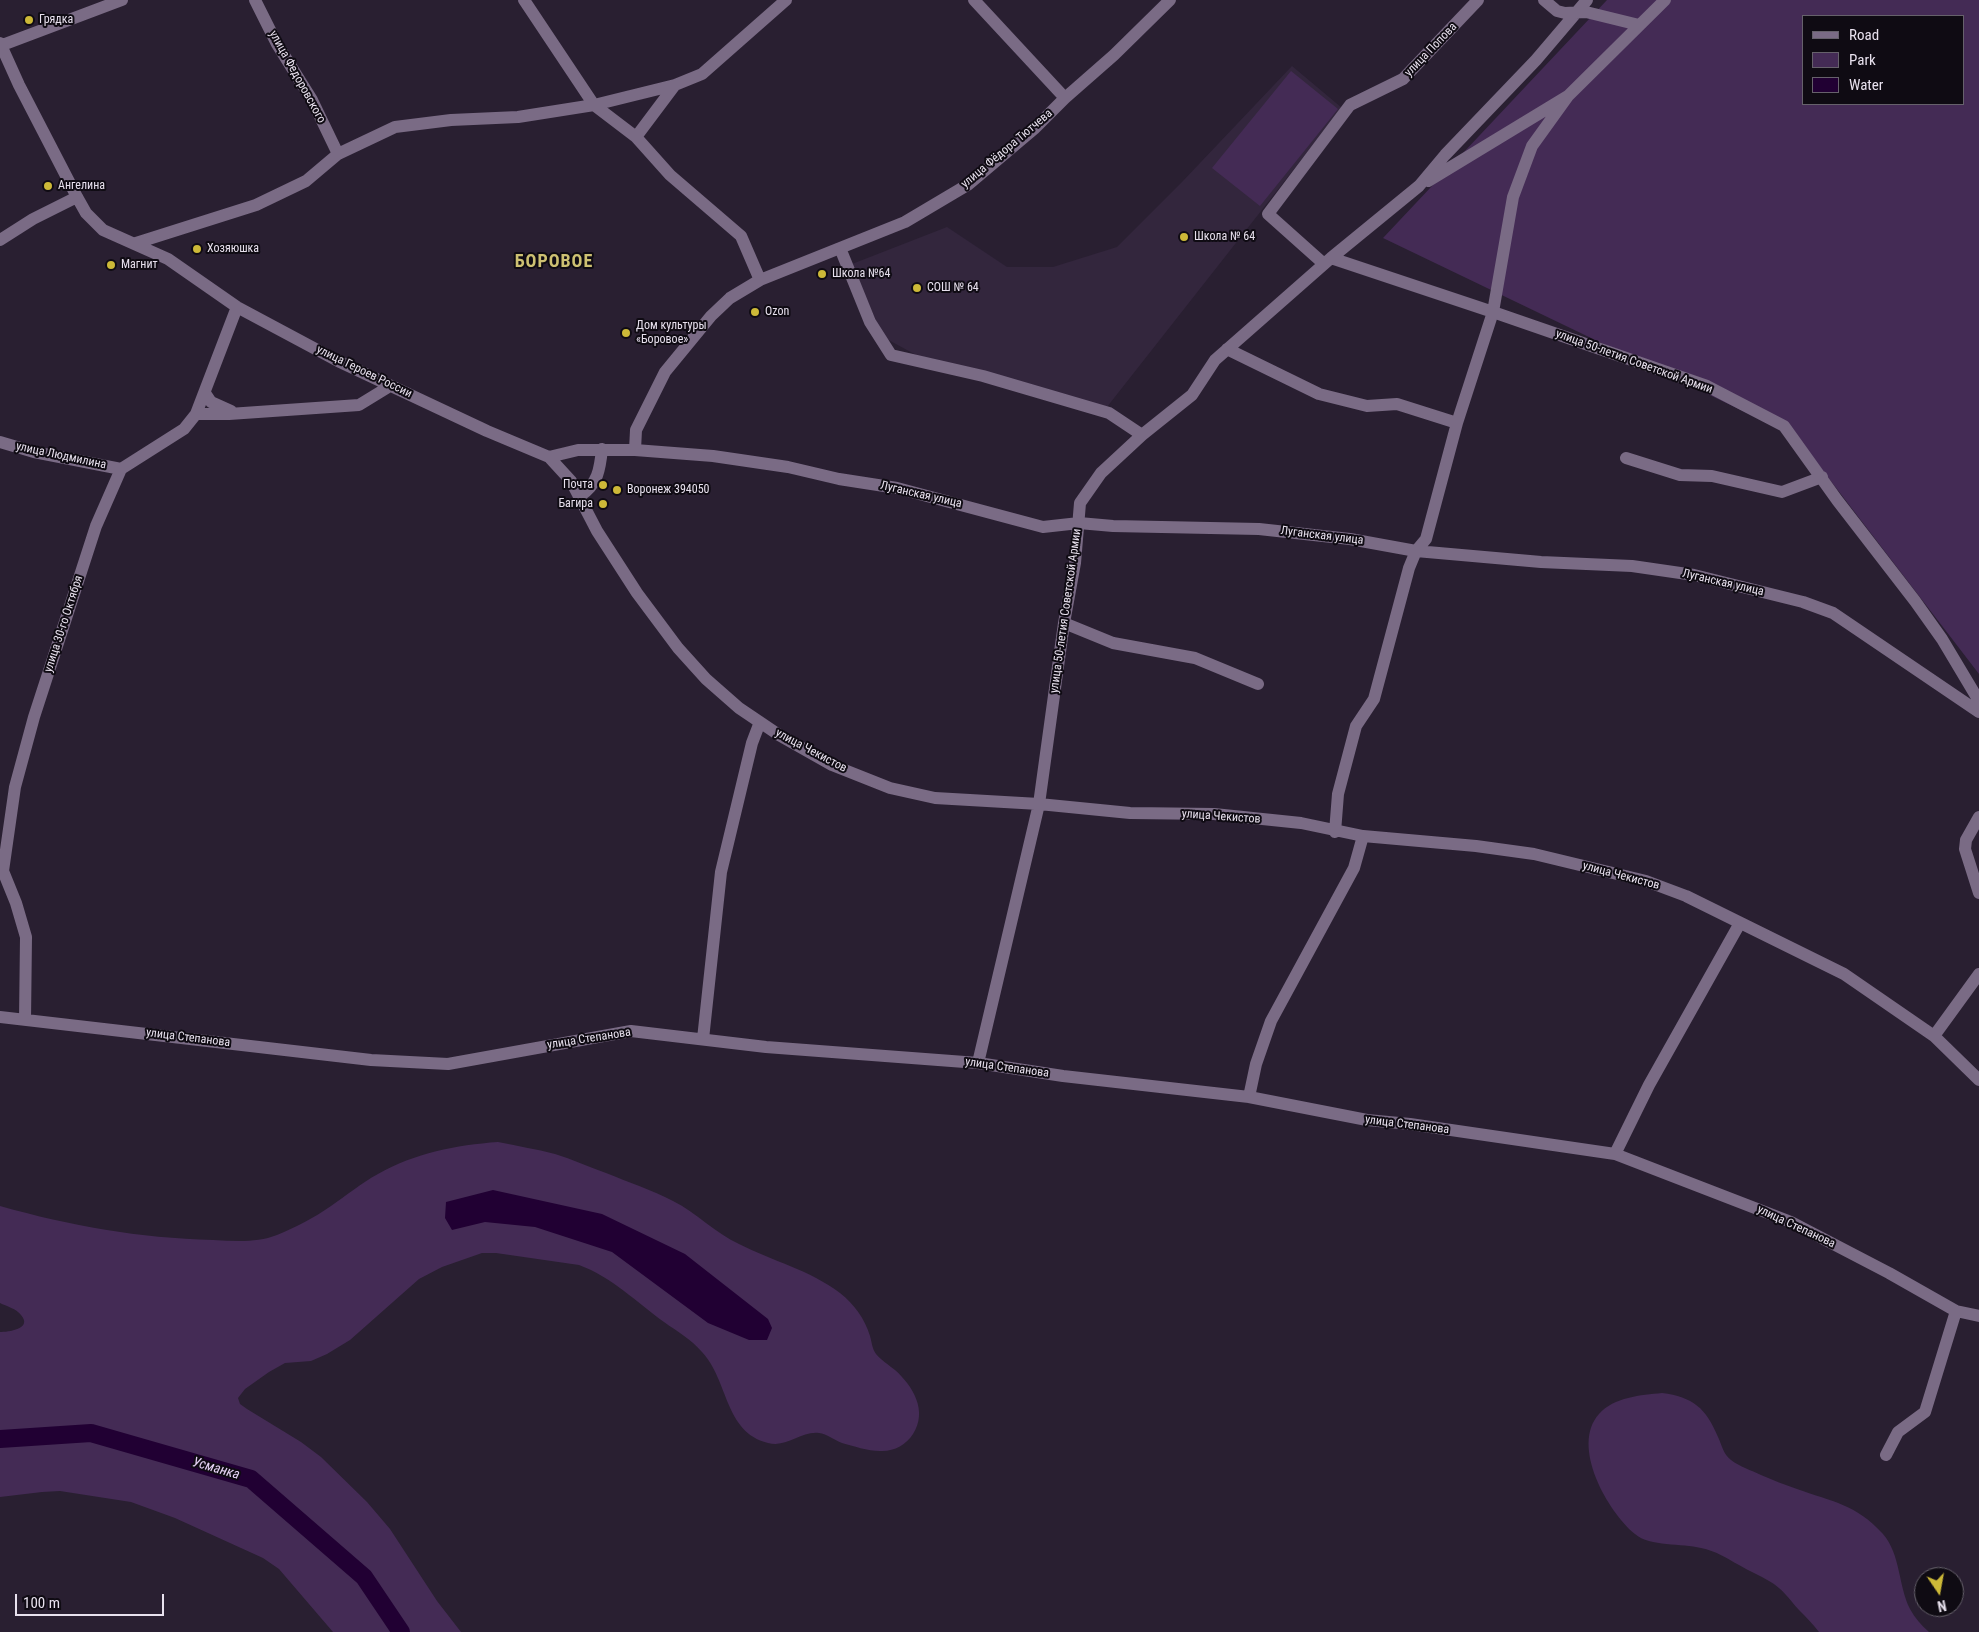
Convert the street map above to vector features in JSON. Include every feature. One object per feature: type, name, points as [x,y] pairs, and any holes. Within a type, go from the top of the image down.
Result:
[{"type":"street","points":[[0,45],[122,0]]},
{"type":"street","name":"улица Федоровского","points":[[255,0],[277,44],[312,100],[338,154]]},
{"type":"street","points":[[524,0],[594,105],[636,137],[670,175],[741,236],[760,280],[730,298],[711,316],[665,372],[636,430],[635,450],[578,450],[548,457]]},
{"type":"street","points":[[136,244],[256,205],[306,181],[338,154],[395,127],[451,120],[518,117],[594,105],[675,85],[702,74],[786,0]]},
{"type":"street","points":[[974,0],[1065,98]]},
{"type":"street","name":"улица Фёдора Тютчева","points":[[760,280],[905,222],[970,184],[1034,129],[1170,0]]},
{"type":"street","name":"улица Попова","points":[[1327,261],[1268,214],[1350,105],[1403,79],[1478,0]]},
{"type":"street","points":[[1544,0],[1558,11],[1586,12],[1639,25]]},
{"type":"street","points":[[1419,186],[1445,155],[1536,60],[1587,0]]},
{"type":"street","points":[[1335,832],[1338,794],[1356,726],[1374,699],[1408,568],[1416,551],[1426,539],[1457,423],[1493,312],[1513,196],[1532,146],[1568,96],[1665,0]]},
{"type":"street","name":"улица Героев России","points":[[0,45],[76,197],[86,213],[103,230],[168,259],[237,307],[338,361],[524,448],[548,457]]},
{"type":"street","points":[[636,137],[675,85]]},
{"type":"street","points":[[1419,186],[1568,96]]},
{"type":"street","name":"улица 50-летия Советской Армии","points":[[978,1062],[1039,804],[1079,523],[1080,503],[1102,473],[1142,435],[1192,395],[1215,360],[1327,261],[1419,186]]},
{"type":"street","points":[[0,240],[33,219],[76,197]]},
{"type":"street","points":[[840,248],[870,322],[891,355],[982,376],[1109,412],[1142,435]]},
{"type":"street","name":"улица 50-летия Советской Армии","points":[[1327,261],[1493,312],[1707,386],[1784,426],[1837,500],[1926,616],[1979,701]]},
{"type":"street","points":[[122,469],[184,429],[196,414],[237,307]]},
{"type":"street","points":[[1227,349],[1319,394],[1367,406],[1396,404],[1457,423]]},
{"type":"street","points":[[196,414],[238,414],[360,405],[390,386]]},
{"type":"street","points":[[205,392],[212,402],[220,408],[238,414]]},
{"type":"street","name":"улица Людмилина","points":[[0,442],[34,452],[122,469]]},
{"type":"street","points":[[580,496],[588,491],[596,480],[600,471],[602,449]]},
{"type":"street","name":"Луганская улица","points":[[635,450],[713,456],[788,466],[839,479],[898,488],[1043,527],[1079,523],[1113,526],[1258,529],[1350,539],[1416,551],[1541,562],[1632,566],[1694,575],[1803,602],[1833,613],[1979,712]]},
{"type":"street","name":"улица Чекистов","points":[[548,457],[571,481],[597,531],[636,593],[678,648],[706,679],[739,708],[779,735],[832,765],[890,788],[935,798],[1039,804],[1130,813],[1214,814],[1301,824],[1363,836],[1467,845],[1534,854],[1646,881],[1686,896],[1844,974],[1934,1036],[1979,1080]]},
{"type":"street","points":[[1626,458],[1680,475],[1712,476],[1782,492],[1822,477]]},
{"type":"street","name":"улица 30-го Октября","points":[[2,871],[16,787],[34,717],[96,526],[122,469]]},
{"type":"street","points":[[1064,624],[1114,643],[1195,658],[1258,684]]},
{"type":"street","points":[[703,1039],[721,872],[752,743],[760,722]]},
{"type":"street","points":[[1979,817],[1966,840],[1965,849],[1979,893]]},
{"type":"street","points":[[1249,1097],[1256,1064],[1271,1022],[1354,868],[1363,836]]},
{"type":"street","points":[[2,871],[16,902],[26,937],[25,1020]]},
{"type":"street","points":[[1614,1154],[1740,923]]},
{"type":"street","points":[[1934,1036],[1979,974]]},
{"type":"street","name":"улица Степанова","points":[[0,1017],[371,1060],[448,1064],[631,1031],[766,1047],[978,1062],[1063,1076],[1249,1097],[1366,1120],[1410,1124],[1614,1154],[1791,1222],[1956,1310],[1979,1316]]},
{"type":"street","points":[[1886,1455],[1898,1432],[1925,1412],[1956,1310]]},
{"type":"shaded area","name":"Школа № 64","points":[[1292,66],[1342,108],[1107,407],[918,356],[883,337],[852,264],[947,227],[1007,267],[1053,267],[1117,247],[1182,182]]},
{"type":"green space","points":[[1607,0],[1979,0],[1979,674],[1797,437],[1383,238]]},
{"type":"green space","points":[[1291,71],[1338,109],[1260,206],[1212,168]]},
{"type":"green space","points":[[498,1142],[561,1156],[657,1193],[690,1211],[730,1239],[816,1278],[840,1293],[850,1302],[862,1318],[876,1354],[902,1376],[913,1391],[919,1408],[919,1417],[913,1434],[899,1447],[885,1451],[856,1447],[819,1433],[806,1434],[788,1442],[768,1443],[754,1437],[743,1428],[735,1417],[711,1364],[698,1347],[613,1283],[579,1265],[496,1253],[482,1253],[442,1267],[419,1279],[350,1340],[311,1361],[285,1363],[245,1389],[238,1398],[240,1404],[247,1409],[301,1442],[321,1457],[367,1502],[390,1529],[437,1601],[461,1632],[333,1632],[279,1569],[263,1558],[175,1518],[131,1502],[60,1491],[0,1497],[0,1332],[22,1327],[24,1320],[14,1309],[0,1303],[0,1206],[79,1225],[132,1234],[186,1239],[254,1240],[269,1238],[305,1222],[360,1185],[406,1161],[436,1151]]},
{"type":"green space","points":[[1662,1393],[1682,1397],[1690,1401],[1709,1418],[1728,1458],[1779,1482],[1843,1505],[1873,1524],[1889,1542],[1893,1551],[1906,1600],[1914,1617],[1929,1632],[1819,1632],[1778,1587],[1725,1557],[1693,1546],[1649,1541],[1635,1534],[1625,1524],[1604,1495],[1596,1478],[1589,1443],[1591,1427],[1605,1408],[1620,1400]]},
{"type":"water","points":[[493,1190],[602,1214],[685,1254],[768,1319],[772,1328],[767,1340],[749,1340],[708,1323],[612,1252],[535,1227],[485,1222],[452,1230],[445,1218],[446,1202]]},
{"type":"waterway","name":"Усманка","points":[[0,1439],[91,1433],[251,1479],[364,1577],[401,1632]]},
{"type":"place","name":"Грядка","points":[[29,20]]},
{"type":"place","name":"Ангелина","points":[[48,186]]},
{"type":"place","name":"Школа № 64","points":[[1184,237]]},
{"type":"place","name":"Хозяюшка","points":[[197,249]]},
{"type":"place","name":"Магнит","points":[[111,265]]},
{"type":"place","name":"Школа №64","points":[[822,274]]},
{"type":"place","name":"СОШ № 64","points":[[917,288]]},
{"type":"place","name":"Ozon","points":[[755,312]]},
{"type":"place","name":"Дом культуры «Боровое»","points":[[626,333]]},
{"type":"place","name":"Почта","points":[[603,485]]},
{"type":"place","name":"Воронеж 394050","points":[[617,490]]},
{"type":"place","name":"Багира","points":[[603,504]]},
{"type":"district","name":"БОРОВОЕ","points":[[554,262]]}]
